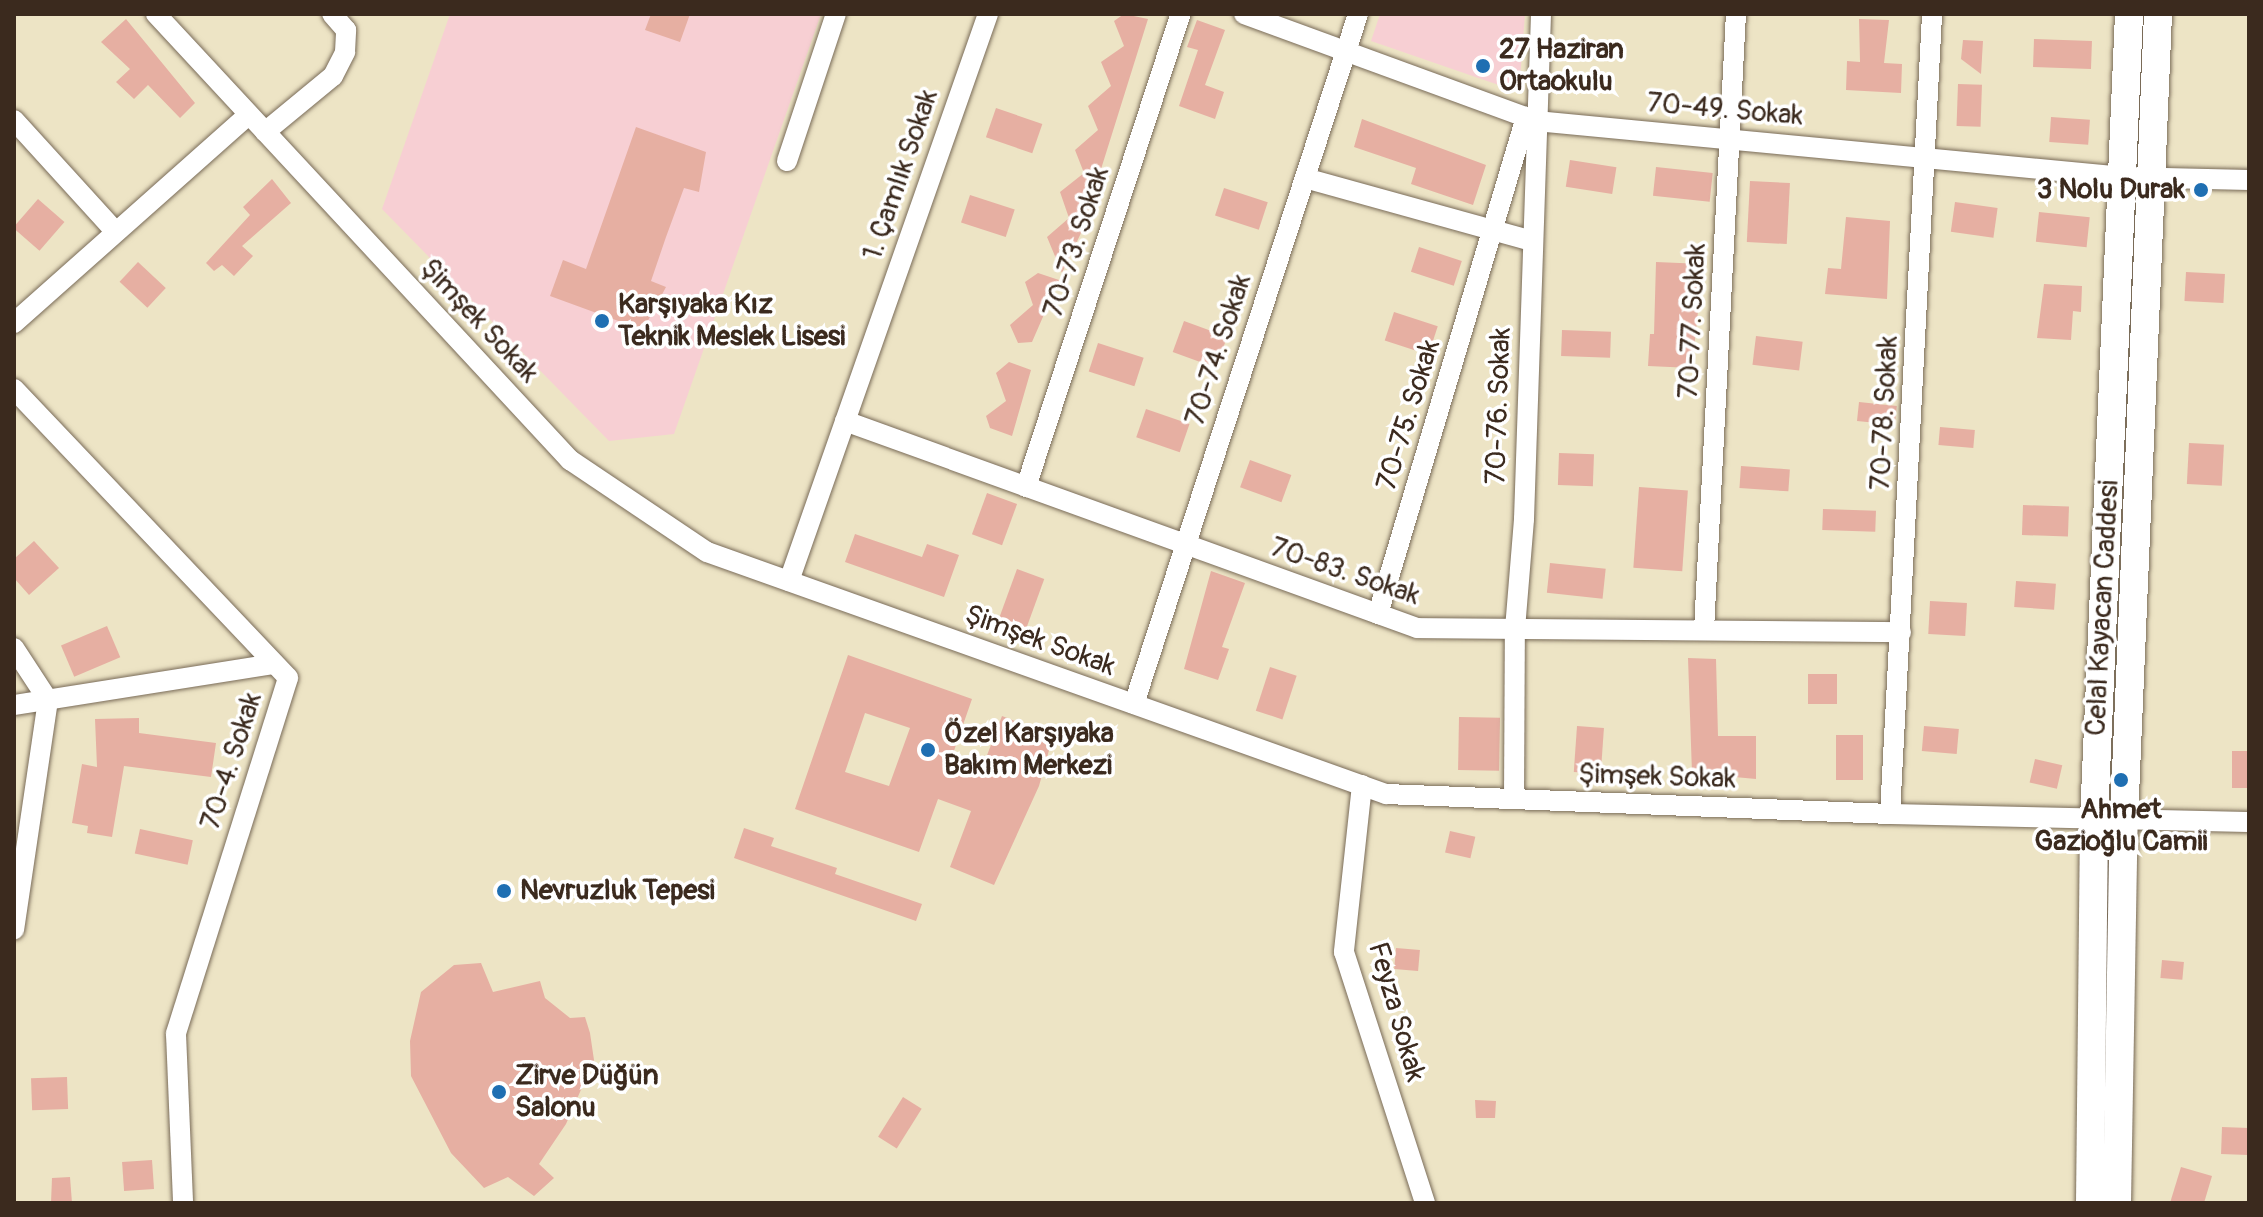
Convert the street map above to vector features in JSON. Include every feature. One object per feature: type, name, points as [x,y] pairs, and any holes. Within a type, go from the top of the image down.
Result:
[{"type":"street","name":"Şimşek Sokak","points":[[156,14],[570,460],[707,552],[1386,794],[1890,814],[2249,822]]},
{"type":"street","points":[[265,132],[333,76],[345,52],[346,30],[332,14]]},
{"type":"street","points":[[787,161],[836,14]]},
{"type":"street","name":"1. Çamlık Sokak","points":[[789,581],[988,14]]},
{"type":"street","name":"70-73. Sokak","points":[[1026,487],[1181,14]]},
{"type":"street","name":"70-49. Sokak","points":[[1244,14],[1531,119],[2137,177],[2249,180]]},
{"type":"street","name":"70-74. Sokak","points":[[1134,704],[1358,14]]},
{"type":"street","name":"70-76. Sokak","points":[[1514,799],[1515,629],[1532,241],[1531,119],[1541,14]]},
{"type":"street","name":"70-77. Sokak","points":[[1704,630],[1736,14]]},
{"type":"street","name":"70-78. Sokak","points":[[1890,814],[1928,157],[1932,14]]},
{"type":"street","name":"Celal Kayacan Caddesi","points":[[2117,1203],[2137,177],[2129,14]]},
{"type":"street","name":"Celal Kayacan Caddesi","points":[[2090,1203],[2094,819],[2137,177],[2158,14]]},
{"type":"street","points":[[14,323],[249,114]]},
{"type":"street","name":"70-75. Sokak","points":[[1378,614],[1492,232],[1531,119]]},
{"type":"street","points":[[14,120],[116,232]]},
{"type":"street","points":[[1305,178],[1532,241]]},
{"type":"street","name":"70-4. Sokak","points":[[14,389],[288,678],[176,1034],[183,1203]]},
{"type":"street","name":"70-83. Sokak","points":[[845,421],[1417,628],[1901,632]]},
{"type":"street","points":[[14,648],[48,700],[16,883],[14,930]]},
{"type":"street","points":[[14,705],[274,664]]},
{"type":"street","name":"Feyza Sokak","points":[[1362,785],[1344,952],[1425,1203]]},
{"type":"shaded area","name":"Karşıyaka Kız Teknik Meslek Lisesi","points":[[450,14],[821,14],[674,434],[609,441],[382,209]]},
{"type":"shaded area","name":"27 Haziran Ortaokulu","points":[[1380,14],[1525,14],[1519,92],[1371,41]]},
{"type":"building","points":[[651,14],[690,14],[680,42],[645,30]]},
{"type":"building","points":[[1124,14],[1148,19],[1081,233],[1062,273],[1047,237],[1069,218],[1060,192],[1084,173],[1075,150],[1098,130],[1088,106],[1111,86],[1101,62],[1124,46],[1114,21]]},
{"type":"building","points":[[126,19],[195,103],[180,118],[148,85],[134,99],[116,82],[130,69],[101,42]]},
{"type":"building","points":[[1859,19],[1889,20],[1884,63],[1902,64],[1901,93],[1846,90],[1847,61],[1860,62]]},
{"type":"building","points":[[1197,20],[1225,30],[1205,85],[1224,92],[1215,119],[1179,106],[1198,50],[1187,47]]},
{"type":"building","points":[[2034,39],[2092,41],[2091,69],[2033,67]]},
{"type":"building","points":[[1963,40],[1983,41],[1981,74],[1961,59]]},
{"type":"building","points":[[1958,84],[1982,85],[1981,127],[1957,126]]},
{"type":"building","points":[[996,108],[1042,124],[1032,153],[986,137]]},
{"type":"building","points":[[2051,117],[2090,120],[2088,145],[2049,142]]},
{"type":"building","points":[[1362,119],[1486,165],[1473,205],[1411,184],[1416,168],[1354,147]]},
{"type":"building","points":[[636,127],[706,152],[699,192],[684,188],[666,237],[651,281],[666,287],[643,330],[550,296],[563,260],[586,269]]},
{"type":"building","points":[[1570,160],[1616,167],[1612,194],[1566,187]]},
{"type":"building","points":[[1656,167],[1713,173],[1710,202],[1653,196]]},
{"type":"building","points":[[272,179],[291,203],[242,246],[253,256],[234,276],[222,265],[214,271],[206,263],[250,215],[243,207]]},
{"type":"building","points":[[1750,181],[1790,183],[1787,244],[1747,242]]},
{"type":"building","points":[[1224,188],[1268,202],[1259,230],[1215,216]]},
{"type":"building","points":[[970,195],[1015,210],[1006,237],[961,223]]},
{"type":"building","points":[[38,199],[64,222],[39,251],[14,228]]},
{"type":"building","points":[[1955,202],[1998,208],[1993,238],[1951,232]]},
{"type":"building","points":[[2039,212],[2090,217],[2087,247],[2036,242]]},
{"type":"building","points":[[1846,217],[1890,221],[1887,299],[1825,294],[1828,268],[1841,269]]},
{"type":"building","points":[[1419,247],[1462,261],[1454,286],[1411,272]]},
{"type":"building","points":[[138,262],[166,288],[147,308],[120,282]]},
{"type":"building","points":[[1656,262],[1703,264],[1692,368],[1648,366],[1650,334],[1654,334]]},
{"type":"building","points":[[2186,272],[2225,274],[2223,303],[2184,301]]},
{"type":"building","points":[[1038,273],[1059,280],[1032,342],[1018,343],[1010,325],[1033,305],[1025,282]]},
{"type":"building","points":[[2044,284],[2082,286],[2081,312],[2073,311],[2071,340],[2037,338]]},
{"type":"building","points":[[1394,312],[1438,326],[1428,355],[1385,341]]},
{"type":"building","points":[[1184,321],[1227,337],[1216,368],[1173,352]]},
{"type":"building","points":[[1562,330],[1611,332],[1610,358],[1561,356]]},
{"type":"building","points":[[1756,336],[1803,342],[1799,371],[1752,365]]},
{"type":"building","points":[[1098,343],[1144,358],[1134,386],[1089,372]]},
{"type":"building","points":[[1009,362],[1031,370],[1012,436],[990,428],[986,416],[1006,401],[996,373]]},
{"type":"building","points":[[1859,402],[1897,406],[1895,425],[1857,421]]},
{"type":"building","points":[[1146,409],[1189,424],[1180,452],[1136,437]]},
{"type":"building","points":[[1940,427],[1975,430],[1973,448],[1938,445]]},
{"type":"building","points":[[2189,443],[2224,445],[2222,486],[2187,484]]},
{"type":"building","points":[[1559,453],[1594,454],[1593,486],[1558,485]]},
{"type":"building","points":[[1250,460],[1291,475],[1281,502],[1240,487]]},
{"type":"building","points":[[1741,466],[1790,469],[1788,491],[1739,488]]},
{"type":"building","points":[[1639,487],[1688,490],[1682,571],[1633,568]]},
{"type":"building","points":[[987,493],[1017,504],[1002,545],[972,534]]},
{"type":"building","points":[[2023,505],[2069,507],[2068,537],[2022,535]]},
{"type":"building","points":[[1823,509],[1876,511],[1875,532],[1822,530]]},
{"type":"building","points":[[855,534],[922,557],[927,544],[959,555],[944,597],[845,562]]},
{"type":"building","points":[[34,541],[59,568],[29,595],[14,578],[14,559]]},
{"type":"building","points":[[1550,563],[1606,569],[1603,599],[1547,593]]},
{"type":"building","points":[[1017,569],[1044,579],[1026,630],[999,620]]},
{"type":"building","points":[[1211,571],[1245,583],[1222,647],[1229,649],[1218,680],[1184,669]]},
{"type":"building","points":[[2016,581],[2056,584],[2054,610],[2014,607]]},
{"type":"building","points":[[1930,601],[1967,603],[1965,636],[1928,634]]},
{"type":"building","points":[[107,626],[120,657],[74,677],[61,646]]},
{"type":"building","name":"Özel Karşıyaka Bakım Merkezi","points":[[848,655],[972,699],[948,768],[981,771],[1002,716],[1053,736],[1039,786],[994,885],[950,867],[971,811],[938,799],[919,852],[795,809]],"holes":[[[865,713],[910,728],[889,786],[845,772]]]},
{"type":"building","points":[[1688,658],[1716,659],[1718,736],[1756,736],[1756,779],[1692,773]]},
{"type":"building","points":[[1270,667],[1297,676],[1282,719],[1256,711]]},
{"type":"building","points":[[1808,674],[1837,674],[1837,704],[1808,704]]},
{"type":"building","points":[[1459,717],[1500,718],[1499,771],[1458,770]]},
{"type":"building","points":[[139,718],[139,733],[216,743],[211,777],[124,766],[112,837],[87,833],[88,826],[72,823],[82,764],[97,767],[95,719]]},
{"type":"building","points":[[1577,726],[1604,728],[1601,774],[1574,772]]},
{"type":"building","points":[[1924,726],[1959,729],[1957,754],[1922,751]]},
{"type":"building","points":[[1836,735],[1863,735],[1863,780],[1836,780]]},
{"type":"building","points":[[2232,751],[2249,751],[2249,788],[2232,788]]},
{"type":"building","points":[[2035,759],[2062,765],[2057,789],[2030,782]]},
{"type":"building","points":[[744,828],[774,838],[771,846],[837,868],[835,874],[922,904],[916,921],[734,858]]},
{"type":"building","points":[[140,829],[193,840],[188,865],[135,853]]},
{"type":"building","points":[[1450,831],[1475,837],[1470,858],[1445,852]]},
{"type":"building","points":[[1396,948],[1420,950],[1418,971],[1394,969]]},
{"type":"building","points":[[2162,960],[2184,962],[2182,980],[2160,978]]},
{"type":"building","name":"Zirve Düğün Salonu","points":[[481,963],[493,992],[540,981],[545,998],[570,1018],[585,1017],[590,1033],[594,1060],[566,1124],[539,1164],[554,1178],[534,1196],[508,1177],[484,1188],[451,1153],[411,1076],[410,1041],[421,992],[454,965]]},
{"type":"building","points":[[67,1077],[68,1109],[32,1110],[31,1078]]},
{"type":"building","points":[[903,1097],[922,1109],[897,1149],[878,1137]]},
{"type":"building","points":[[1475,1100],[1496,1101],[1495,1118],[1476,1118]]},
{"type":"building","points":[[2222,1127],[2249,1128],[2248,1155],[2221,1154]]},
{"type":"building","points":[[152,1160],[154,1189],[124,1191],[122,1162]]},
{"type":"building","points":[[2181,1167],[2212,1176],[2204,1203],[2170,1203]]},
{"type":"building","points":[[70,1177],[72,1203],[51,1203],[52,1178]]},
{"type":"place","name":"27 Haziran Ortaokulu","points":[[1483,66]]},
{"type":"place","name":"3 Nolu Durak","points":[[2201,190]]},
{"type":"place","name":"Karşıyaka Kız Teknik Meslek Lisesi","points":[[602,321]]},
{"type":"place","name":"Özel Karşıyaka Bakım Merkezi","points":[[928,750]]},
{"type":"place","name":"Ahmet Gazioğlu Camii","points":[[2121,780]]},
{"type":"place","name":"Nevruzluk Tepesi","points":[[504,891]]},
{"type":"place","name":"Zirve Düğün Salonu","points":[[499,1092]]}]
